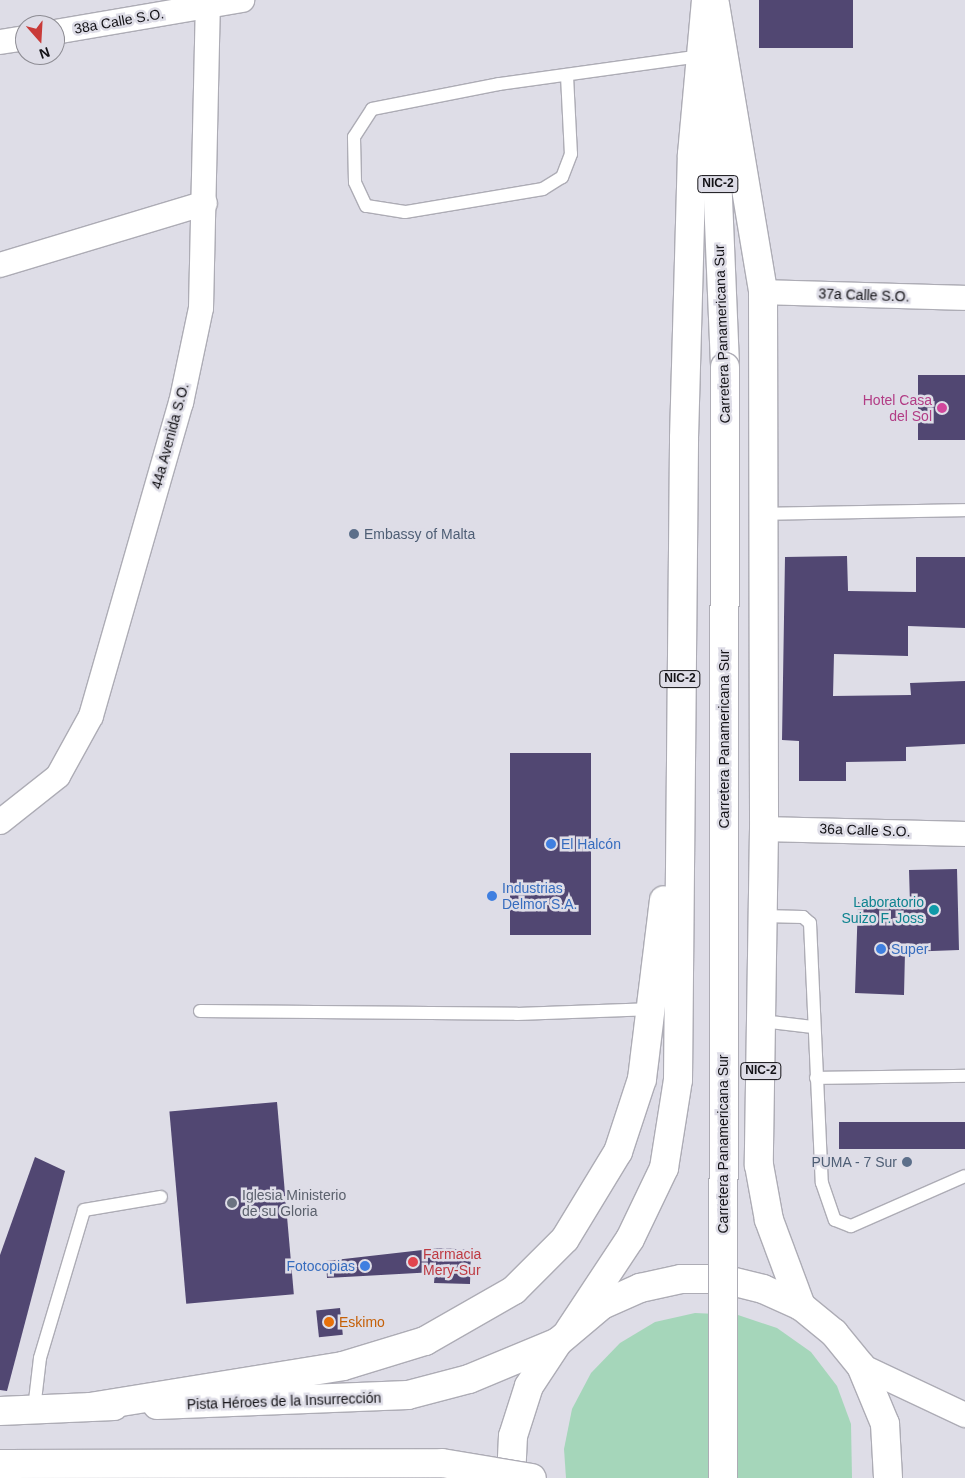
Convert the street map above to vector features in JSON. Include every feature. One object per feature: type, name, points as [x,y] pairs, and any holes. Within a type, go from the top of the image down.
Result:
[{"type":"main road","name":"Carretera Panamericana Sur","points":[[563,1336],[630,1239],[664,1168],[678,1080],[678,780],[692,154],[708,0]]},
{"type":"main road","name":"Carretera Panamericana Sur","points":[[708,0],[725,367],[722,1478]]},
{"type":"main road","name":"NIC-2","points":[[715,0],[763,292],[764,829],[759,1165],[769,1220],[801,1306]]},
{"type":"main road","points":[[90,1407],[343,1366],[425,1341],[514,1290],[565,1240],[618,1152],[642,1079],[678,780]]},
{"type":"main road","name":"NIC-2","points":[[511,1478],[512,1436],[528,1386],[563,1336],[602,1305],[640,1288],[681,1279],[723,1279],[763,1289],[801,1306],[834,1333],[861,1366],[885,1424],[888,1478]]},
{"type":"main road","name":"Pista Héroes de la Insurrección","points":[[0,1411],[34,1408],[383,1399],[469,1379],[563,1336]]},
{"type":"main road","points":[[0,1464],[442,1464],[532,1478]]},
{"type":"street","name":"38a Calle S.O.","points":[[65,30],[242,0]]},
{"type":"street","name":"44a Avenida S.O.","points":[[0,822],[58,776],[91,716],[181,403],[201,308],[205,203],[208,6]]},
{"type":"street","points":[[0,42],[15,40]]},
{"type":"street","points":[[0,265],[205,203]]},
{"type":"street","name":"37a Calle S.O.","points":[[763,292],[965,298]]},
{"type":"street","name":"36a Calle S.O.","points":[[764,829],[965,834]]},
{"type":"street","points":[[861,1366],[965,1415]]},
{"type":"lane","points":[[567,76],[571,154],[562,177],[543,189],[405,212],[366,206],[355,182],[354,137],[372,109],[499,84],[701,56]]},
{"type":"lane","points":[[762,514],[965,510]]},
{"type":"lane","points":[[763,916],[803,917],[810,924],[813,1027],[822,1183],[836,1220],[851,1226],[965,1176]]},
{"type":"lane","points":[[200,1012],[517,1014],[650,1010],[678,1007]]},
{"type":"lane","points":[[762,1021],[813,1027]]},
{"type":"lane","points":[[816,1078],[965,1076]]},
{"type":"lane","points":[[34,1408],[40,1358],[84,1210],[161,1197]]},
{"type":"lane","points":[[472,1478],[496,1464],[512,1436]]},
{"type":"green space","points":[[695,1313],[738,1315],[777,1328],[811,1352],[837,1386],[851,1424],[852,1478],[566,1478],[564,1449],[572,1409],[591,1373],[620,1343],[655,1322]]},
{"type":"building","points":[[759,0],[853,0],[853,48],[759,48]]},
{"type":"building","name":"Hotel Casa del Sol","points":[[918,375],[965,375],[965,440],[918,440]]},
{"type":"building","points":[[847,556],[848,591],[916,592],[916,557],[965,557],[965,628],[908,626],[908,656],[834,654],[833,696],[911,695],[910,683],[965,681],[965,744],[906,747],[906,761],[846,762],[846,781],[799,781],[799,741],[782,740],[785,557]]},
{"type":"building","name":"El Halcón","points":[[510,753],[591,753],[591,935],[510,935]]},
{"type":"building","points":[[957,869],[959,950],[905,952],[904,995],[855,993],[858,902],[910,904],[909,870]]},
{"type":"building","name":"Iglesia Ministerio de su Gloria","points":[[277,1102],[294,1294],[186,1304],[169,1111]]},
{"type":"building","points":[[839,1122],[965,1122],[965,1149],[839,1149]]},
{"type":"building","points":[[35,1157],[65,1171],[7,1391],[0,1390],[0,1255]]},
{"type":"building","points":[[440,1248],[471,1250],[470,1284],[434,1283],[435,1272],[327,1278],[326,1261]]},
{"type":"building","name":"Eskimo","points":[[340,1308],[343,1335],[319,1337],[316,1311]]},
{"type":"place","name":"Hotel Casa del Sol","points":[[942,408]]},
{"type":"place","name":"Embassy of Malta","points":[[354,534]]},
{"type":"place","name":"El Halcón","points":[[551,844]]},
{"type":"place","name":"Industrias Delmor S.A.","points":[[492,896]]},
{"type":"place","name":"Laboratorio Suizo F. Joss","points":[[934,910]]},
{"type":"place","name":"Super","points":[[881,949]]},
{"type":"place","name":"PUMA - 7 Sur","points":[[907,1162]]},
{"type":"place","name":"Iglesia Ministerio de su Gloria","points":[[232,1203]]},
{"type":"place","name":"Farmacia Mery-Sur","points":[[413,1262]]},
{"type":"place","name":"Fotocopias","points":[[365,1266]]},
{"type":"place","name":"Eskimo","points":[[329,1322]]}]
